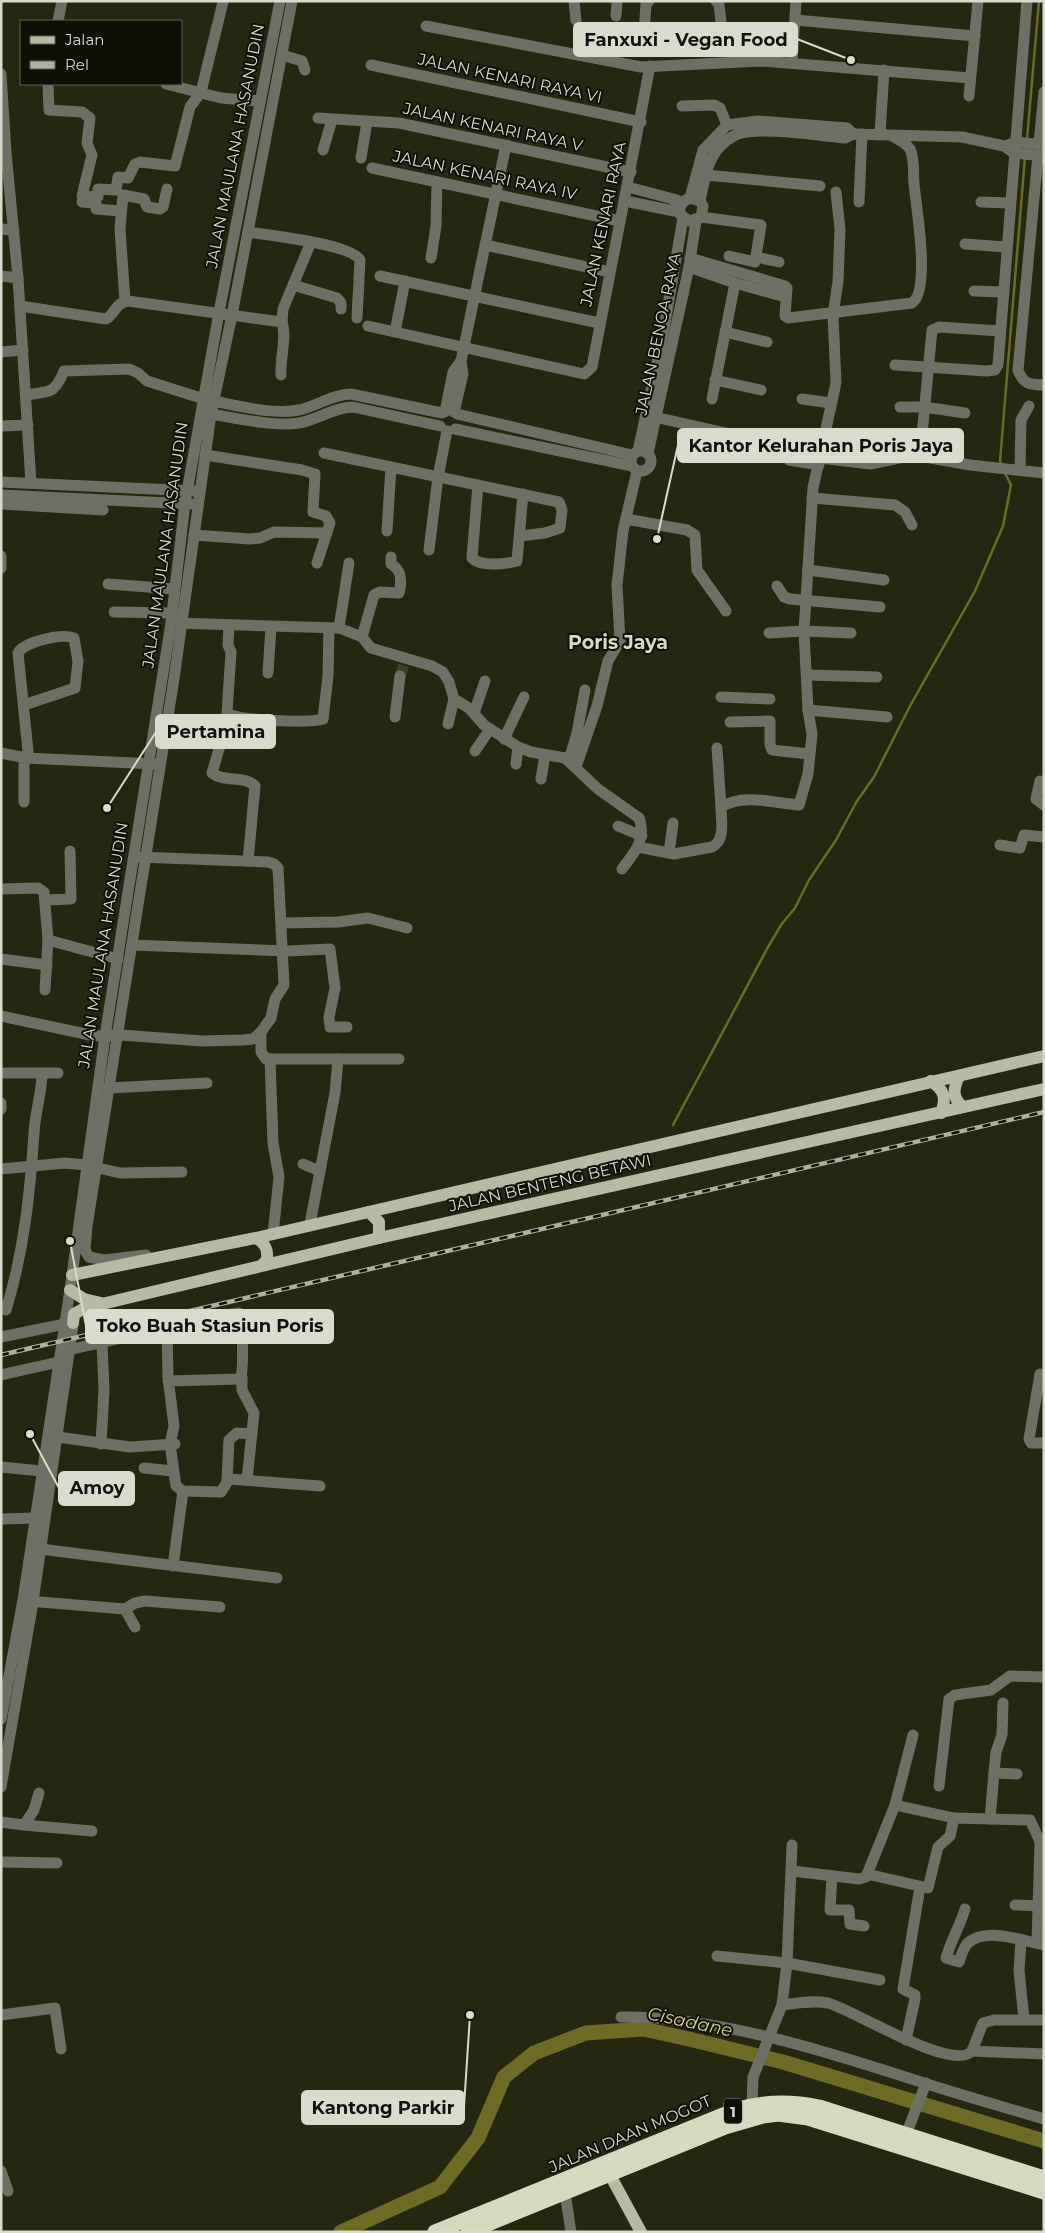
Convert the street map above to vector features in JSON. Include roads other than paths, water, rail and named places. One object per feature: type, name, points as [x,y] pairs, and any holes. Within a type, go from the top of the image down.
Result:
[{"type":"highway","name":"JALAN DAAN MOGOT","points":[[435,2232],[752,2104],[782,2102],[818,2107],[908,2128],[1042,2185]]},
{"type":"highway","name":"JALAN DAAN MOGOT","points":[[468,2232],[725,2127],[763,2116],[778,2114],[825,2122],[1042,2185]]},
{"type":"main road","name":"JALAN BENTENG BETAWI","points":[[72,1275],[180,1255],[256,1238],[310,1224],[957,1079],[1044,1056]]},
{"type":"main road","points":[[957,1079],[954,1094],[960,1105]]},
{"type":"main road","points":[[934,1083],[943,1092],[943,1109]]},
{"type":"main road","name":"JALAN BENTENG BETAWI","points":[[69,1324],[74,1314],[78,1311],[262,1265],[960,1105],[1044,1089]]},
{"type":"main road","points":[[369,1212],[379,1222],[379,1238]]},
{"type":"main road","points":[[256,1238],[263,1241],[266,1247],[267,1260],[262,1265]]},
{"type":"main road","points":[[70,1290],[84,1299],[106,1303]]},
{"type":"main road","points":[[610,2175],[641,2232]]},
{"type":"street","points":[[58,20],[62,1]]},
{"type":"street","points":[[574,1],[576,20]]},
{"type":"street","points":[[616,16],[617,1]]},
{"type":"street","points":[[647,36],[644,33],[646,4],[649,1]]},
{"type":"street","points":[[716,1],[719,4],[722,30]]},
{"type":"street","points":[[792,62],[796,1]]},
{"type":"street","points":[[969,96],[978,1]]},
{"type":"street","points":[[895,365],[995,370],[998,365],[1027,1]]},
{"type":"street","points":[[82,196],[98,197],[98,189],[116,190],[118,177],[128,178],[135,164],[138,163],[175,166],[190,107],[201,92],[223,2]]},
{"type":"street","name":"JALAN MAULANA HASANUDIN","points":[[180,1255],[140,1256],[104,1260],[89,1258],[85,1246],[91,1166],[118,1036],[118,959],[130,921],[144,857],[154,764],[178,621],[199,535],[198,504],[193,491],[232,315],[253,233],[288,56],[285,3]]},
{"type":"street","name":"JALAN MAULANA HASANUDIN","points":[[154,764],[167,721],[178,621],[174,589],[185,503],[212,456],[212,401],[219,314],[260,101],[285,3]]},
{"type":"street","points":[[795,20],[975,36]]},
{"type":"street","points":[[426,26],[623,64],[650,66],[761,61],[792,62],[970,78]]},
{"type":"street","points":[[288,56],[304,62],[305,70]]},
{"type":"street","name":"JALAN KENARI RAYA VI","points":[[371,65],[641,122]]},
{"type":"street","name":"JALAN KENARI RAYA","points":[[464,347],[584,374],[592,367],[599,323],[641,122],[650,66]]},
{"type":"street","points":[[884,70],[886,135]]},
{"type":"street","points":[[1,74],[6,181],[14,230],[18,278],[31,483]]},
{"type":"street","points":[[48,85],[49,110],[82,112],[90,118],[87,143],[92,155],[82,202],[96,203],[96,209],[120,211]]},
{"type":"street","points":[[170,85],[221,98],[260,101]]},
{"type":"street","points":[[1044,92],[1018,370],[1024,382],[1031,385],[1044,385]]},
{"type":"street","points":[[682,106],[714,105],[720,108],[728,125]]},
{"type":"street","name":"JALAN KENARI RAYA V","points":[[318,118],[399,123],[631,172]]},
{"type":"street","points":[[322,150],[332,120]]},
{"type":"street","points":[[695,199],[703,150],[728,125],[758,121],[847,128],[857,134]]},
{"type":"street","points":[[361,158],[367,122]]},
{"type":"street","points":[[729,256],[753,262],[756,257],[762,224],[698,219],[689,221],[680,214],[681,205],[695,199],[716,151],[727,140],[739,134],[756,131],[846,138],[857,134],[962,137],[1014,147],[1038,149]]},
{"type":"street","points":[[857,134],[859,202]]},
{"type":"street","points":[[690,262],[785,286],[787,288],[785,316],[788,318],[912,304],[918,296],[922,247],[912,159],[907,146],[886,135]]},
{"type":"street","points":[[430,550],[438,477],[448,429],[459,422],[450,413],[453,372],[461,361],[506,145]]},
{"type":"street","name":"JALAN KENARI RAYA IV","points":[[372,168],[620,221]]},
{"type":"street","points":[[706,175],[820,186]]},
{"type":"street","points":[[431,258],[436,226],[437,182]]},
{"type":"street","points":[[625,201],[674,211],[676,206],[677,200],[628,187]]},
{"type":"street","points":[[125,301],[121,270],[120,211],[123,195],[144,199],[147,207],[160,209],[163,207],[167,189]]},
{"type":"street","points":[[721,807],[738,799],[799,805],[808,774],[812,725],[808,710],[808,675],[804,631],[805,599],[812,498],[836,383],[833,314],[840,263],[840,229],[836,192]]},
{"type":"street","points":[[695,199],[703,206],[698,219]]},
{"type":"street","points":[[981,202],[1010,203]]},
{"type":"street","name":"JALAN BENOA RAYA","points":[[668,342],[683,218]]},
{"type":"street","name":"JALAN BENOA RAYA","points":[[572,763],[597,706],[608,662],[620,641],[617,584],[626,520],[638,459],[652,416],[668,342],[690,262],[698,219]]},
{"type":"street","points":[[1,229],[14,230]]},
{"type":"street","points":[[253,233],[311,242],[350,252],[359,258],[356,318]]},
{"type":"street","points":[[281,375],[284,334],[282,322],[283,309],[311,242]]},
{"type":"street","points":[[965,244],[1006,247]]},
{"type":"street","points":[[485,245],[610,272]]},
{"type":"street","points":[[756,257],[779,262]]},
{"type":"street","points":[[690,262],[735,283],[782,296]]},
{"type":"street","points":[[1,276],[18,278]]},
{"type":"street","points":[[380,276],[599,323]]},
{"type":"street","points":[[395,332],[405,281]]},
{"type":"street","points":[[712,399],[735,283]]},
{"type":"street","points":[[293,286],[337,298],[341,303],[341,309]]},
{"type":"street","points":[[974,291],[1003,292]]},
{"type":"street","points":[[20,306],[106,319],[110,317],[118,305],[125,301],[282,322]]},
{"type":"street","points":[[368,326],[464,347]]},
{"type":"street","points":[[920,452],[931,332],[934,328],[1000,331]]},
{"type":"street","points":[[725,332],[767,342]]},
{"type":"street","points":[[1,352],[23,350]]},
{"type":"street","points":[[26,395],[53,390],[59,383],[64,371],[129,369],[138,373],[147,381],[212,401],[235,412],[300,423],[342,407],[354,407],[448,429],[638,459]]},
{"type":"street","points":[[715,380],[761,390]]},
{"type":"street","points":[[213,414],[297,410],[340,394],[351,394],[450,413],[638,459]]},
{"type":"street","points":[[802,399],[831,403]]},
{"type":"street","points":[[1020,470],[1021,420],[1028,406]]},
{"type":"street","points":[[900,407],[924,407],[965,413]]},
{"type":"street","points":[[448,429],[439,420],[450,413]]},
{"type":"street","points":[[652,416],[766,442]]},
{"type":"street","points":[[1,426],[28,425]]},
{"type":"street","points":[[920,452],[996,467],[1044,473]]},
{"type":"street","points":[[789,460],[870,464],[920,452],[946,452]]},
{"type":"street","points":[[324,453],[478,486],[556,500],[560,504],[562,522],[560,528],[554,531],[520,536]]},
{"type":"street","points":[[212,456],[302,470],[315,474],[313,512],[326,516],[329,520],[327,533],[317,563]]},
{"type":"street","points":[[387,531],[390,467]]},
{"type":"street","points":[[1,482],[193,491]]},
{"type":"street","points":[[478,486],[472,558],[474,561],[505,563],[517,560],[523,494]]},
{"type":"street","points":[[1,495],[26,502]]},
{"type":"street","points":[[812,498],[895,505],[905,512],[912,524]]},
{"type":"street","points":[[1,504],[26,502],[198,504]]},
{"type":"street","points":[[88,504],[103,510]]},
{"type":"street","points":[[626,520],[687,530],[695,535],[697,570],[726,611]]},
{"type":"street","points":[[199,535],[256,539],[274,532],[327,533]]},
{"type":"street","points":[[1,556],[1,568]]},
{"type":"street","points":[[362,637],[374,595],[380,592],[399,593],[400,574],[399,570],[391,564],[391,556]]},
{"type":"street","points":[[228,625],[227,641],[231,652],[227,713],[236,717],[270,720],[323,718],[334,629],[349,563]]},
{"type":"street","points":[[808,570],[884,580]]},
{"type":"street","points":[[108,584],[174,589]]},
{"type":"street","points":[[777,586],[784,597],[880,607]]},
{"type":"street","points":[[114,612],[204,624],[334,629],[362,637],[371,648],[432,666],[443,672],[449,682],[454,699],[448,724]]},
{"type":"street","points":[[268,674],[271,627]]},
{"type":"street","points":[[769,634],[804,631],[851,633]]},
{"type":"street","points":[[24,705],[75,688],[78,661],[74,638],[62,637],[22,647],[18,653],[28,751],[24,765],[24,802]]},
{"type":"street","points":[[808,675],[877,677]]},
{"type":"street","points":[[395,717],[400,676]]},
{"type":"street","points":[[474,713],[485,681]]},
{"type":"street","points":[[572,763],[585,690]]},
{"type":"street","points":[[504,739],[524,696]]},
{"type":"street","points":[[721,697],[770,696],[770,745],[772,750],[810,754]]},
{"type":"street","points":[[454,699],[474,713],[490,729],[518,747],[545,755],[562,757],[572,763],[598,789],[640,818],[642,836],[638,847],[622,869]]},
{"type":"street","points":[[808,710],[887,717]]},
{"type":"street","points":[[167,721],[218,731],[222,736],[212,773],[219,777],[245,780],[256,786],[248,861]]},
{"type":"street","points":[[730,722],[770,721]]},
{"type":"street","points":[[476,751],[490,729]]},
{"type":"street","points":[[516,764],[518,747]]},
{"type":"street","points":[[638,847],[669,853],[685,853],[717,844],[721,834],[721,807],[717,748]]},
{"type":"street","points":[[1,752],[26,758],[154,764]]},
{"type":"street","points":[[541,779],[545,755]]},
{"type":"street","points":[[1040,781],[1036,800],[1044,805]]},
{"type":"street","points":[[669,853],[673,823]]},
{"type":"street","points":[[618,826],[642,836]]},
{"type":"street","points":[[1000,845],[1020,848],[1024,835],[1044,837]]},
{"type":"street","points":[[45,900],[71,899],[70,851]]},
{"type":"street","points":[[1,1016],[95,1036],[202,1041],[253,1039],[261,1032],[271,1018],[275,999],[283,988],[282,924],[278,868],[268,862],[166,860],[144,857]]},
{"type":"street","points":[[1,889],[40,888],[44,892],[48,940],[45,990]]},
{"type":"street","points":[[282,924],[338,922],[368,918],[407,928]]},
{"type":"street","name":"JALAN MAULANA HASANUDIN","points":[[1,1787],[3,1760],[34,1601],[42,1549],[52,1436],[69,1324],[72,1275],[91,1166],[118,1036],[140,946],[130,921]]},
{"type":"street","points":[[48,940],[118,959]]},
{"type":"street","points":[[140,946],[281,950],[331,949],[336,988],[329,1017],[330,1027],[347,1027]]},
{"type":"street","points":[[1,960],[47,965]]},
{"type":"street","points":[[261,1032],[261,1052],[264,1058],[400,1059]]},
{"type":"street","points":[[270,1059],[273,1143],[279,1177],[273,1234]]},
{"type":"street","points":[[310,1224],[335,1093],[338,1059]]},
{"type":"street","points":[[6,1310],[7,1285],[28,1212],[34,1132],[42,1092],[42,1072]]},
{"type":"street","points":[[1,1073],[58,1072]]},
{"type":"street","points":[[108,1088],[207,1083]]},
{"type":"street","points":[[1,1103],[1,1109]]},
{"type":"street","points":[[303,1164],[320,1171]]},
{"type":"street","points":[[1,1169],[33,1165],[91,1166],[120,1173],[182,1172]]},
{"type":"street","points":[[1,1375],[64,1358],[102,1343],[167,1328],[182,1322],[239,1313],[242,1319],[241,1351],[244,1362],[242,1390],[254,1413],[247,1480]]},
{"type":"street","points":[[1,1337],[69,1324]]},
{"type":"street","name":"JALAN MAULANA HASANUDIN","points":[[64,1358],[69,1324]]},
{"type":"street","points":[[167,1328],[168,1381],[174,1426],[173,1472],[176,1486],[184,1492],[224,1491],[227,1480],[229,1440],[237,1433],[252,1434]]},
{"type":"street","points":[[101,1444],[104,1390],[102,1343]]},
{"type":"street","points":[[1040,1374],[1029,1439],[1032,1443],[1044,1442]]},
{"type":"street","points":[[168,1381],[233,1381],[242,1377]]},
{"type":"street","points":[[52,1436],[130,1447],[173,1444]]},
{"type":"street","name":"JALAN MAULANA HASANUDIN","points":[[42,1549],[34,1518],[42,1471],[52,1436]]},
{"type":"street","points":[[1,1466],[42,1471]]},
{"type":"street","points":[[144,1468],[173,1472]]},
{"type":"street","points":[[227,1480],[320,1486]]},
{"type":"street","points":[[173,1566],[184,1492]]},
{"type":"street","points":[[1,1518],[34,1518]]},
{"type":"street","points":[[42,1549],[277,1578]]},
{"type":"street","points":[[34,1601],[125,1609],[135,1603],[145,1601],[220,1607]]},
{"type":"street","name":"JALAN MAULANA HASANUDIN","points":[[1,1719],[34,1601]]},
{"type":"street","points":[[125,1609],[135,1627]]},
{"type":"street","points":[[938,1786],[949,1699],[955,1695],[992,1690],[1010,1676],[1044,1677]]},
{"type":"street","points":[[990,1819],[996,1752],[1002,1735],[1003,1703]]},
{"type":"street","points":[[792,1871],[862,1879],[867,1874],[895,1805],[913,1735]]},
{"type":"street","points":[[994,1772],[1017,1774]]},
{"type":"street","points":[[20,1825],[34,1810],[39,1793]]},
{"type":"street","points":[[895,1805],[954,1818],[1030,1820],[1042,1846],[1041,1944],[1002,1935],[973,1939],[966,1944],[959,1962],[946,1959],[952,1938],[959,1927],[965,1909]]},
{"type":"street","points":[[867,1874],[928,1888],[938,1847],[950,1836],[954,1818]]},
{"type":"street","points":[[2,1822],[92,1831]]},
{"type":"street","points":[[752,2104],[753,2077],[782,2005],[787,1963],[792,1845]]},
{"type":"street","points":[[4,1863],[57,1863]]},
{"type":"street","points":[[832,1876],[830,1910],[849,1910],[850,1924],[864,1926]]},
{"type":"street","points":[[906,2040],[915,1995],[903,1989],[920,1887]]},
{"type":"street","points":[[1016,1905],[1040,1906]]},
{"type":"street","points":[[1021,1940],[1019,1971],[1024,2019]]},
{"type":"street","points":[[718,1956],[787,1963],[880,1980]]},
{"type":"street","points":[[782,2005],[812,2002],[828,2003],[879,2025],[906,2040],[944,2053],[962,2056],[972,2051],[1044,2054]]},
{"type":"street","points":[[1,2015],[55,2008],[61,2049]]},
{"type":"street","points":[[621,2017],[677,2019],[826,2052],[924,2086],[1044,2119]]},
{"type":"street","points":[[972,2051],[983,2023],[994,2020],[1044,2020]]},
{"type":"street","points":[[908,2128],[924,2086]]},
{"type":"street","points":[[1,2171],[8,2191]]},
{"type":"street","points":[[565,2193],[571,2232]]},
{"type":"waterway","points":[[1027,139],[1039,1]]},
{"type":"waterway","points":[[1002,465],[1000,461],[1025,157]]},
{"type":"waterway","points":[[673,1125],[768,947],[781,925],[795,908],[809,880],[836,840],[857,801],[874,777],[910,706],[975,591],[1003,526],[1011,485],[1005,473]]},
{"type":"waterway","name":"Cisadane","points":[[341,2232],[440,2187],[478,2138],[504,2077],[534,2053],[586,2033],[643,2029],[689,2039],[783,2062],[1044,2141]]},
{"type":"tunnel","points":[[400,676],[406,659]]},
{"type":"railway","points":[[1,1355],[1044,1112]]},
{"type":"place","name":"Fanxuxi - Vegan Food","points":[[851,60]]},
{"type":"place","name":"Kantor Kelurahan Poris Jaya","points":[[657,539]]},
{"type":"place","name":"Pertamina","points":[[107,808]]},
{"type":"place","name":"Toko Buah Stasiun Poris","points":[[70,1241]]},
{"type":"place","name":"Amoy","points":[[30,1434]]},
{"type":"place","name":"Kantong Parkir","points":[[470,2015]]},
{"type":"district","name":"Poris Jaya","points":[[618,642]]}]
